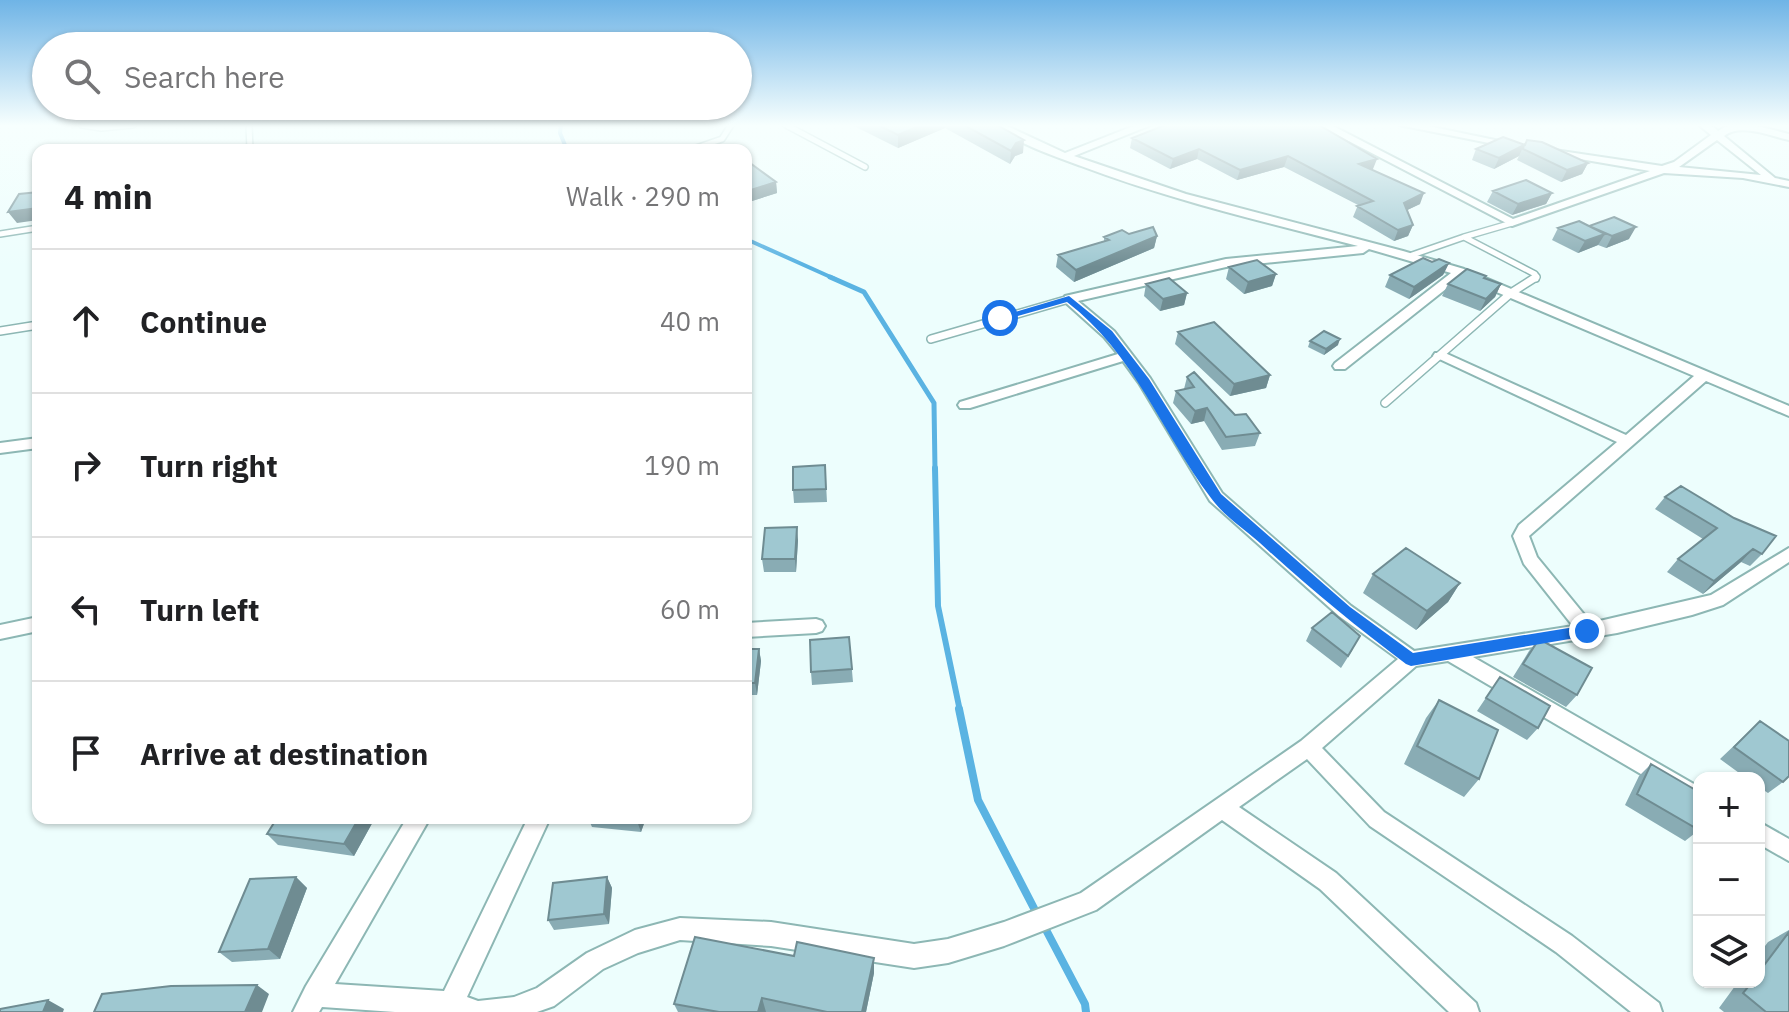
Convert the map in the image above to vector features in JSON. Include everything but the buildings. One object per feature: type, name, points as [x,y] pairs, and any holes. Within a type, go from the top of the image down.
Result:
[{"type":"street","points":[[1115,172],[1255,216],[1412,255],[1460,272],[1789,411]]},
{"type":"street","points":[[1414,172],[1512,223],[1650,172]]},
{"type":"street","points":[[1690,172],[1776,181],[1789,186]]},
{"type":"street","points":[[1765,172],[1776,181]]},
{"type":"street","points":[[1069,299],[1226,263],[1292,254],[1384,248]]},
{"type":"street","points":[[1340,366],[1460,272]]},
{"type":"street","points":[[1069,299],[1103,327],[1126,356],[1159,402],[1216,497],[1345,611],[1411,659]]},
{"type":"street","points":[[965,405],[1126,356]]},
{"type":"street","points":[[1440,356],[1627,441]]},
{"type":"street","points":[[1587,631],[1530,560],[1521,536],[1525,529],[1703,376]]},
{"type":"street","points":[[0,448],[32,444]]},
{"type":"street","points":[[310,1003],[451,1004],[479,1012],[514,1009],[545,997],[595,961],[635,942],[680,929],[771,934],[914,956],[948,951],[1004,934],[1069,912],[1088,902],[1308,747],[1411,659],[1587,631],[1717,600],[1789,554]]},
{"type":"street","points":[[0,632],[32,625]]},
{"type":"street","points":[[752,630],[816,626]]},
{"type":"street","points":[[1451,653],[1693,794]]},
{"type":"street","points":[[1308,747],[1377,819],[1564,944],[1650,1012]]},
{"type":"street","points":[[1221,807],[1328,881],[1467,1012]]},
{"type":"street","points":[[310,1003],[415,824]]},
{"type":"street","points":[[451,1004],[536,824]]},
{"type":"street","points":[[1765,836],[1789,851]]},
{"type":"lane","points":[[1412,255],[1512,223]]},
{"type":"lane","points":[[0,234],[32,229]]},
{"type":"lane","points":[[1385,403],[1511,293],[1538,276],[1464,237]]},
{"type":"lane","points":[[931,339],[1069,299]]},
{"type":"lane","points":[[0,331],[32,326]]},
{"type":"waterway","points":[[752,242],[835,279]]},
{"type":"waterway","points":[[830,277],[864,292],[934,403],[935,470]]},
{"type":"waterway","points":[[935,468],[938,606],[960,711]]},
{"type":"waterway","points":[[959,709],[978,800],[1038,916]]},
{"type":"waterway","points":[[1044,926],[1085,1004],[1086,1012]]},
{"type":"route","points":[[1000,318],[1069,299],[1082,308],[1109,334],[1145,381],[1216,497],[1345,611],[1378,638],[1411,659],[1587,631]]}]
